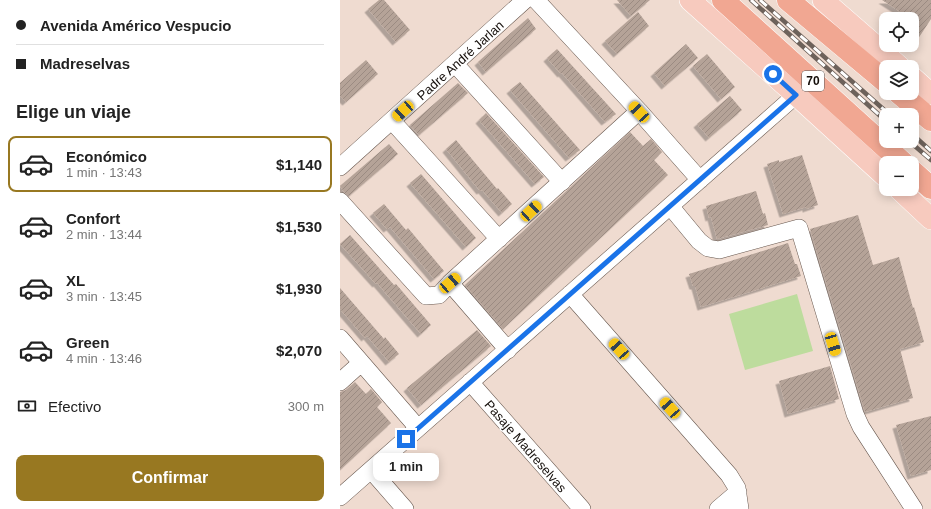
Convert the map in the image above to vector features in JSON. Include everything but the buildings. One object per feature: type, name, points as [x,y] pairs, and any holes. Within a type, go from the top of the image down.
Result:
[{"type":"highway","name":"70","points":[[723,0],[895,156]]},
{"type":"highway","points":[[788,0],[879,76]]},
{"type":"highway","points":[[907,100],[931,120]]},
{"type":"highway","points":[[919,177],[931,188]]},
{"type":"main road","points":[[690,0],[879,171]]},
{"type":"main road","points":[[824,0],[892,60]]},
{"type":"main road","points":[[919,83],[931,94]]},
{"type":"main road","points":[[906,196],[931,219]]},
{"type":"street","name":"Padre André Jarlan","points":[[340,167],[525,0]]},
{"type":"street","points":[[536,0],[700,180]]},
{"type":"street","points":[[455,64],[562,182]]},
{"type":"street","points":[[340,497],[796,95]]},
{"type":"street","points":[[340,202],[426,296],[439,295],[450,283],[639,112]]},
{"type":"street","points":[[392,121],[499,239]]},
{"type":"street","points":[[670,206],[700,241],[708,248],[719,250],[799,228],[860,427],[914,509]]},
{"type":"street","points":[[450,283],[508,350]]},
{"type":"street","points":[[570,294],[730,475],[738,492],[740,509]]},
{"type":"street","points":[[340,338],[418,428]]},
{"type":"street","points":[[340,382],[361,363]]},
{"type":"street","name":"Pasaje Madreselvas","points":[[470,382],[582,509]]},
{"type":"street","points":[[371,470],[405,509]]},
{"type":"street","points":[[718,509],[738,492]]},
{"type":"green space","points":[[797,294],[813,351],[745,370],[729,314]]},
{"type":"railway","points":[[751,0],[879,115]]},
{"type":"railway","points":[[760,0],[882,108]]},
{"type":"railway","points":[[919,140],[931,151]]},
{"type":"railway","points":[[917,148],[931,160]]},
{"type":"route","points":[[406,439],[796,95],[773,74]]}]
